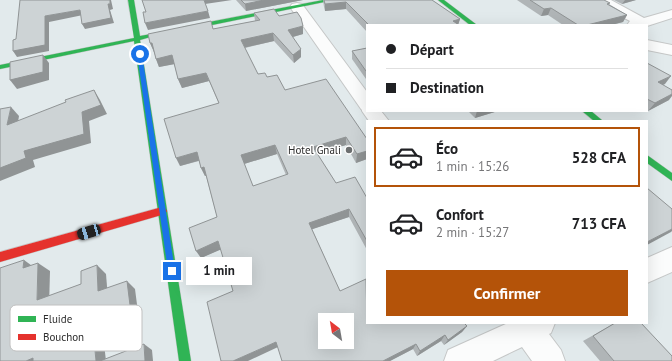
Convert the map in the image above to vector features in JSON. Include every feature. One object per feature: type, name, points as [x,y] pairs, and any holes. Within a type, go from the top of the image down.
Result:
[{"type":"street","points":[[131,0],[185,361]]},
{"type":"street","points":[[175,31],[331,0]]},
{"type":"street","points":[[441,0],[473,24]]},
{"type":"street","points":[[601,0],[638,24],[672,14]]},
{"type":"street","points":[[297,7],[366,104]]},
{"type":"street","points":[[0,67],[160,34]]},
{"type":"street","points":[[648,45],[672,50]]},
{"type":"street","points":[[587,112],[598,120]]},
{"type":"street","points":[[648,159],[672,178]]},
{"type":"street","points":[[0,257],[162,211]]},
{"type":"street","points":[[648,271],[672,259]]},
{"type":"street","points":[[459,361],[531,325],[550,361]]},
{"type":"building","points":[[20,0],[110,0],[110,4],[108,4],[111,18],[82,24],[80,10],[45,16],[45,45],[13,51],[13,40],[16,39]]},
{"type":"building","points":[[142,0],[204,0],[208,11],[145,23],[143,12],[146,12]]},
{"type":"building","points":[[241,0],[264,0],[245,4]]},
{"type":"building","points":[[324,0],[432,0],[460,19],[453,21],[458,24],[368,24],[346,2],[325,4]]},
{"type":"building","points":[[530,0],[604,0],[610,3],[607,4],[627,15],[591,24],[576,24],[551,8],[544,9]]},
{"type":"building","points":[[274,9],[279,16],[297,12],[301,18],[303,26],[288,30],[301,49],[293,55],[273,33],[241,40],[258,74],[265,73],[267,77],[277,75],[285,90],[326,79],[366,138],[366,151],[357,154],[346,137],[313,147],[336,183],[355,177],[366,196],[366,239],[349,209],[309,223],[340,291],[366,279],[366,324],[465,324],[467,326],[448,340],[445,335],[420,351],[416,344],[383,361],[282,361],[276,342],[233,361],[221,361],[207,302],[233,291],[218,241],[196,251],[189,228],[217,217],[204,167],[201,168],[197,152],[176,158],[164,119],[219,103],[206,73],[178,79],[172,55],[156,59],[148,34],[211,21],[213,29],[260,20],[254,13]],"holes":[[[275,145],[288,174],[253,186],[241,155]]]},
{"type":"building","points":[[366,48],[366,71],[352,51]]},
{"type":"building","points":[[43,55],[43,72],[10,80],[10,62]]},
{"type":"building","points":[[648,64],[671,76],[658,82],[672,90],[672,94],[655,103],[648,100]]},
{"type":"building","points":[[94,90],[101,105],[82,112],[84,134],[24,151],[26,158],[0,168],[0,109],[11,107],[7,125],[66,102],[65,100]]},
{"type":"building","points":[[648,189],[672,209],[672,229],[648,241]]},
{"type":"building","points":[[24,260],[23,268],[38,263],[37,300],[81,284],[81,271],[97,265],[98,291],[127,281],[130,305],[10,305],[10,351],[95,351],[96,361],[33,361],[33,358],[26,361],[0,361],[0,268]]},
{"type":"building","points":[[613,324],[642,324],[672,356],[672,361],[614,361],[593,336]]},
{"type":"building","points":[[144,344],[145,361],[100,361],[126,351],[142,351],[142,345]]},
{"type":"traffic: fast","points":[[131,0],[185,361]]},
{"type":"traffic: fast","points":[[183,29],[331,0]]},
{"type":"traffic: fast","points":[[441,0],[473,24]]},
{"type":"traffic: fast","points":[[0,67],[151,36]]},
{"type":"traffic: fast","points":[[587,112],[598,120]]},
{"type":"traffic: fast","points":[[648,159],[672,178]]},
{"type":"traffic: jam","points":[[0,257],[162,211]]},
{"type":"place","name":"Hotel Gnali","points":[[349,150]]},
{"type":"route","points":[[140,54],[172,271]]}]
